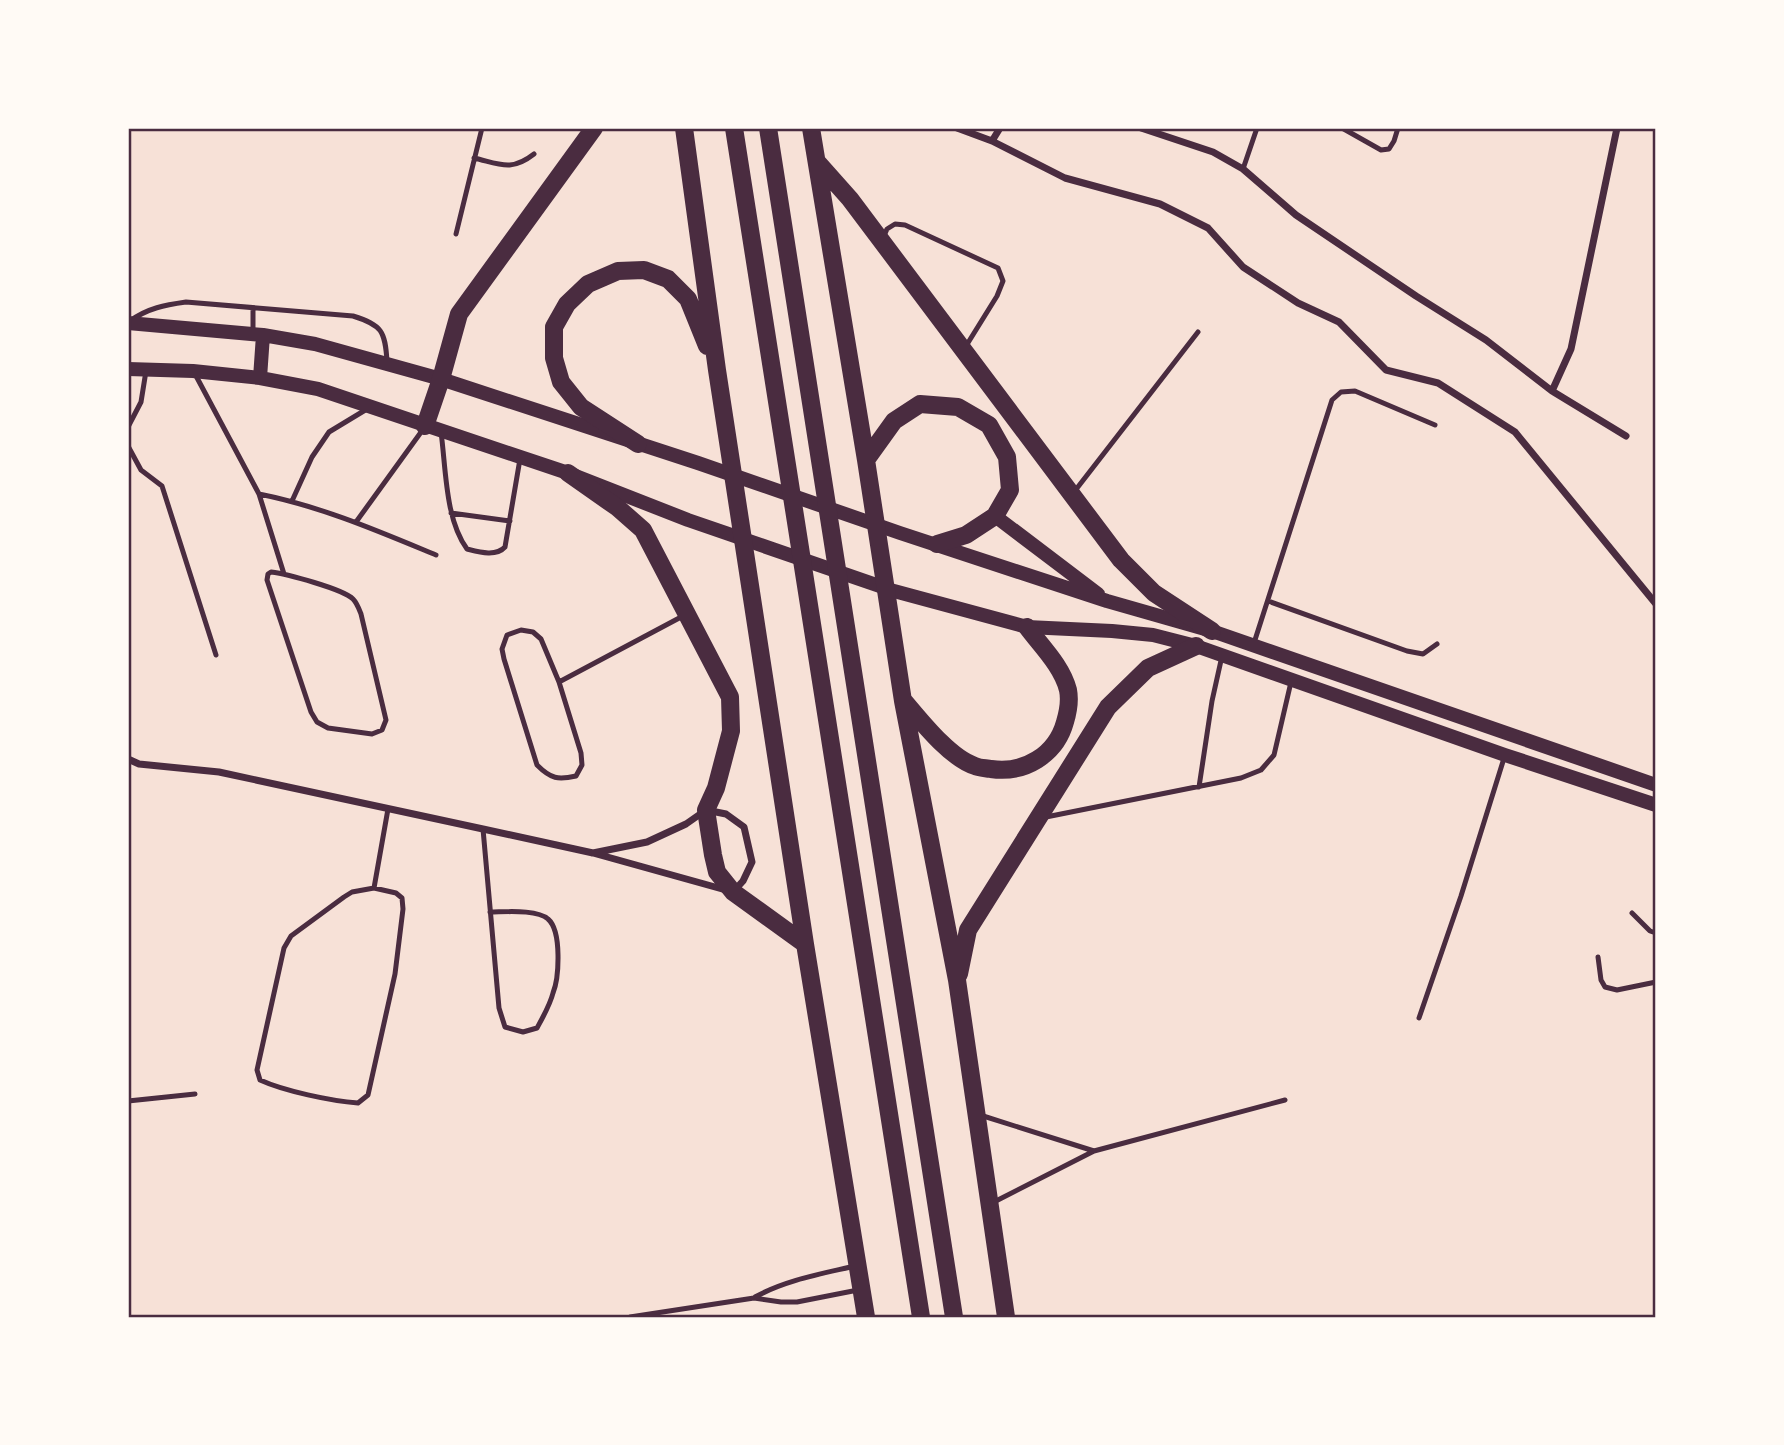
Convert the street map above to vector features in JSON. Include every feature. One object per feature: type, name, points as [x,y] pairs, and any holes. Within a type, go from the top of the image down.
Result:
[{"type":"main road","points":[[433,429],[441,379],[459,314],[594,128]]},
{"type":"main road","points":[[684,128],[717,370],[805,944],[866,1317]]},
{"type":"main road","points":[[734,128],[920,1317]]},
{"type":"main road","points":[[768,128],[954,1317]]},
{"type":"main road","points":[[811,128],[903,701],[957,980],[1006,1317]]},
{"type":"main road","points":[[817,162],[850,199],[1121,560],[1154,593],[1212,631]]},
{"type":"main road","points":[[638,444],[581,407],[561,382],[554,358],[554,327],[567,304],[588,284],[618,271],[644,270],[668,279],[688,299],[717,370]]},
{"type":"main road","points":[[128,323],[258,334],[315,344],[441,379],[1107,601],[1212,631],[1656,785]]},
{"type":"main road","points":[[258,334],[260,379]]},
{"type":"main road","points":[[128,369],[193,371],[260,379],[318,390],[568,473],[688,520],[894,591],[1027,627],[1153,635],[1196,646],[1656,805]]},
{"type":"main road","points":[[866,460],[894,421],[920,404],[958,407],[989,425],[1007,457],[1010,490],[995,516],[967,535],[937,544]]},
{"type":"main road","points":[[568,473],[618,508],[643,530],[730,697],[731,731],[716,788],[706,810],[717,872],[733,892],[805,944]]},
{"type":"main road","points":[[995,516],[1107,601]]},
{"type":"main road","points":[[903,701],[948,749],[974,766],[999,770],[1021,767],[1037,761],[1050,751],[1062,734],[1068,712],[1068,691],[1061,673],[1027,627]]},
{"type":"main road","points":[[957,980],[968,930],[1108,706],[1149,668],[1196,646]]},
{"type":"street","points":[[957,128],[992,141],[1065,178],[1160,205],[1208,228],[1243,267],[1298,303],[1339,322],[1386,370],[1437,383],[1515,432],[1656,604]]},
{"type":"street","points":[[992,141],[999,128]]},
{"type":"street","points":[[1142,128],[1213,152],[1243,169],[1296,215],[1486,340],[1552,391],[1626,436]]},
{"type":"street","points":[[1552,391],[1571,349],[1617,128]]},
{"type":"street","points":[[128,759],[139,764]]},
{"type":"street","points":[[128,766],[139,764],[219,772],[593,853],[733,892],[743,881],[752,862],[744,827],[726,814],[706,810],[686,824],[647,842],[593,853]]},
{"type":"lane","points":[[456,234],[482,128]]},
{"type":"lane","points":[[1243,169],[1257,128]]},
{"type":"lane","points":[[1342,128],[1381,150],[1389,149],[1398,128]]},
{"type":"lane","points":[[474,158],[509,166],[523,163],[534,154]]},
{"type":"lane","points":[[882,241],[887,229],[895,224],[905,225],[998,268],[1003,281],[998,296],[963,350]]},
{"type":"lane","points":[[128,323],[142,312],[186,302],[353,316],[370,321],[381,330],[386,341],[387,364]]},
{"type":"lane","points":[[253,308],[258,334]]},
{"type":"lane","points":[[1072,495],[1198,332]]},
{"type":"lane","points":[[128,427],[141,402],[146,369]]},
{"type":"lane","points":[[193,371],[258,494],[284,574]]},
{"type":"lane","points":[[1253,646],[1332,400],[1341,392],[1355,391],[1435,425]]},
{"type":"lane","points":[[292,501],[312,457],[329,432],[371,406]]},
{"type":"lane","points":[[433,429],[451,513],[467,550],[493,553],[500,552],[505,547],[520,457]]},
{"type":"lane","points":[[356,522],[433,429]]},
{"type":"lane","points":[[128,446],[141,470],[162,486],[216,655]]},
{"type":"lane","points":[[258,494],[292,501],[356,522],[436,555]]},
{"type":"lane","points":[[451,513],[510,521]]},
{"type":"lane","points":[[271,572],[284,574],[344,593],[355,600],[361,614],[386,720],[383,730],[372,734],[328,728],[317,722],[311,712],[267,580],[271,572]]},
{"type":"lane","points":[[1268,601],[1407,652],[1423,654],[1437,644]]},
{"type":"lane","points":[[559,681],[687,614]]},
{"type":"lane","points":[[521,630],[533,632],[541,639],[559,681],[582,765],[576,776],[561,780],[545,773],[537,765],[504,659],[502,649],[507,635],[521,630]]},
{"type":"lane","points":[[1199,787],[1222,655]]},
{"type":"lane","points":[[1038,818],[1070,814],[1241,778],[1261,770],[1274,755],[1292,679]]},
{"type":"lane","points":[[1419,1018],[1505,755]]},
{"type":"lane","points":[[374,888],[388,809]]},
{"type":"lane","points":[[483,829],[490,912],[499,1008],[505,1027],[523,1032],[537,1028],[554,993],[557,974],[556,933],[550,920],[537,914],[490,912]]},
{"type":"lane","points":[[374,888],[396,893],[402,898],[403,909],[395,974],[368,1095],[358,1103],[345,1102],[260,1080],[257,1070],[284,948],[291,936],[352,892],[374,888]]},
{"type":"lane","points":[[1632,913],[1650,931],[1656,933]]},
{"type":"lane","points":[[1598,957],[1601,980],[1605,987],[1617,990],[1656,982]]},
{"type":"lane","points":[[128,1101],[195,1094]]},
{"type":"lane","points":[[990,1205],[1094,1151],[1284,1100]]},
{"type":"lane","points":[[977,1114],[1094,1151]]},
{"type":"lane","points":[[754,1298],[786,1282],[858,1265]]},
{"type":"lane","points":[[630,1317],[754,1298],[780,1303],[797,1302],[862,1289]]}]
